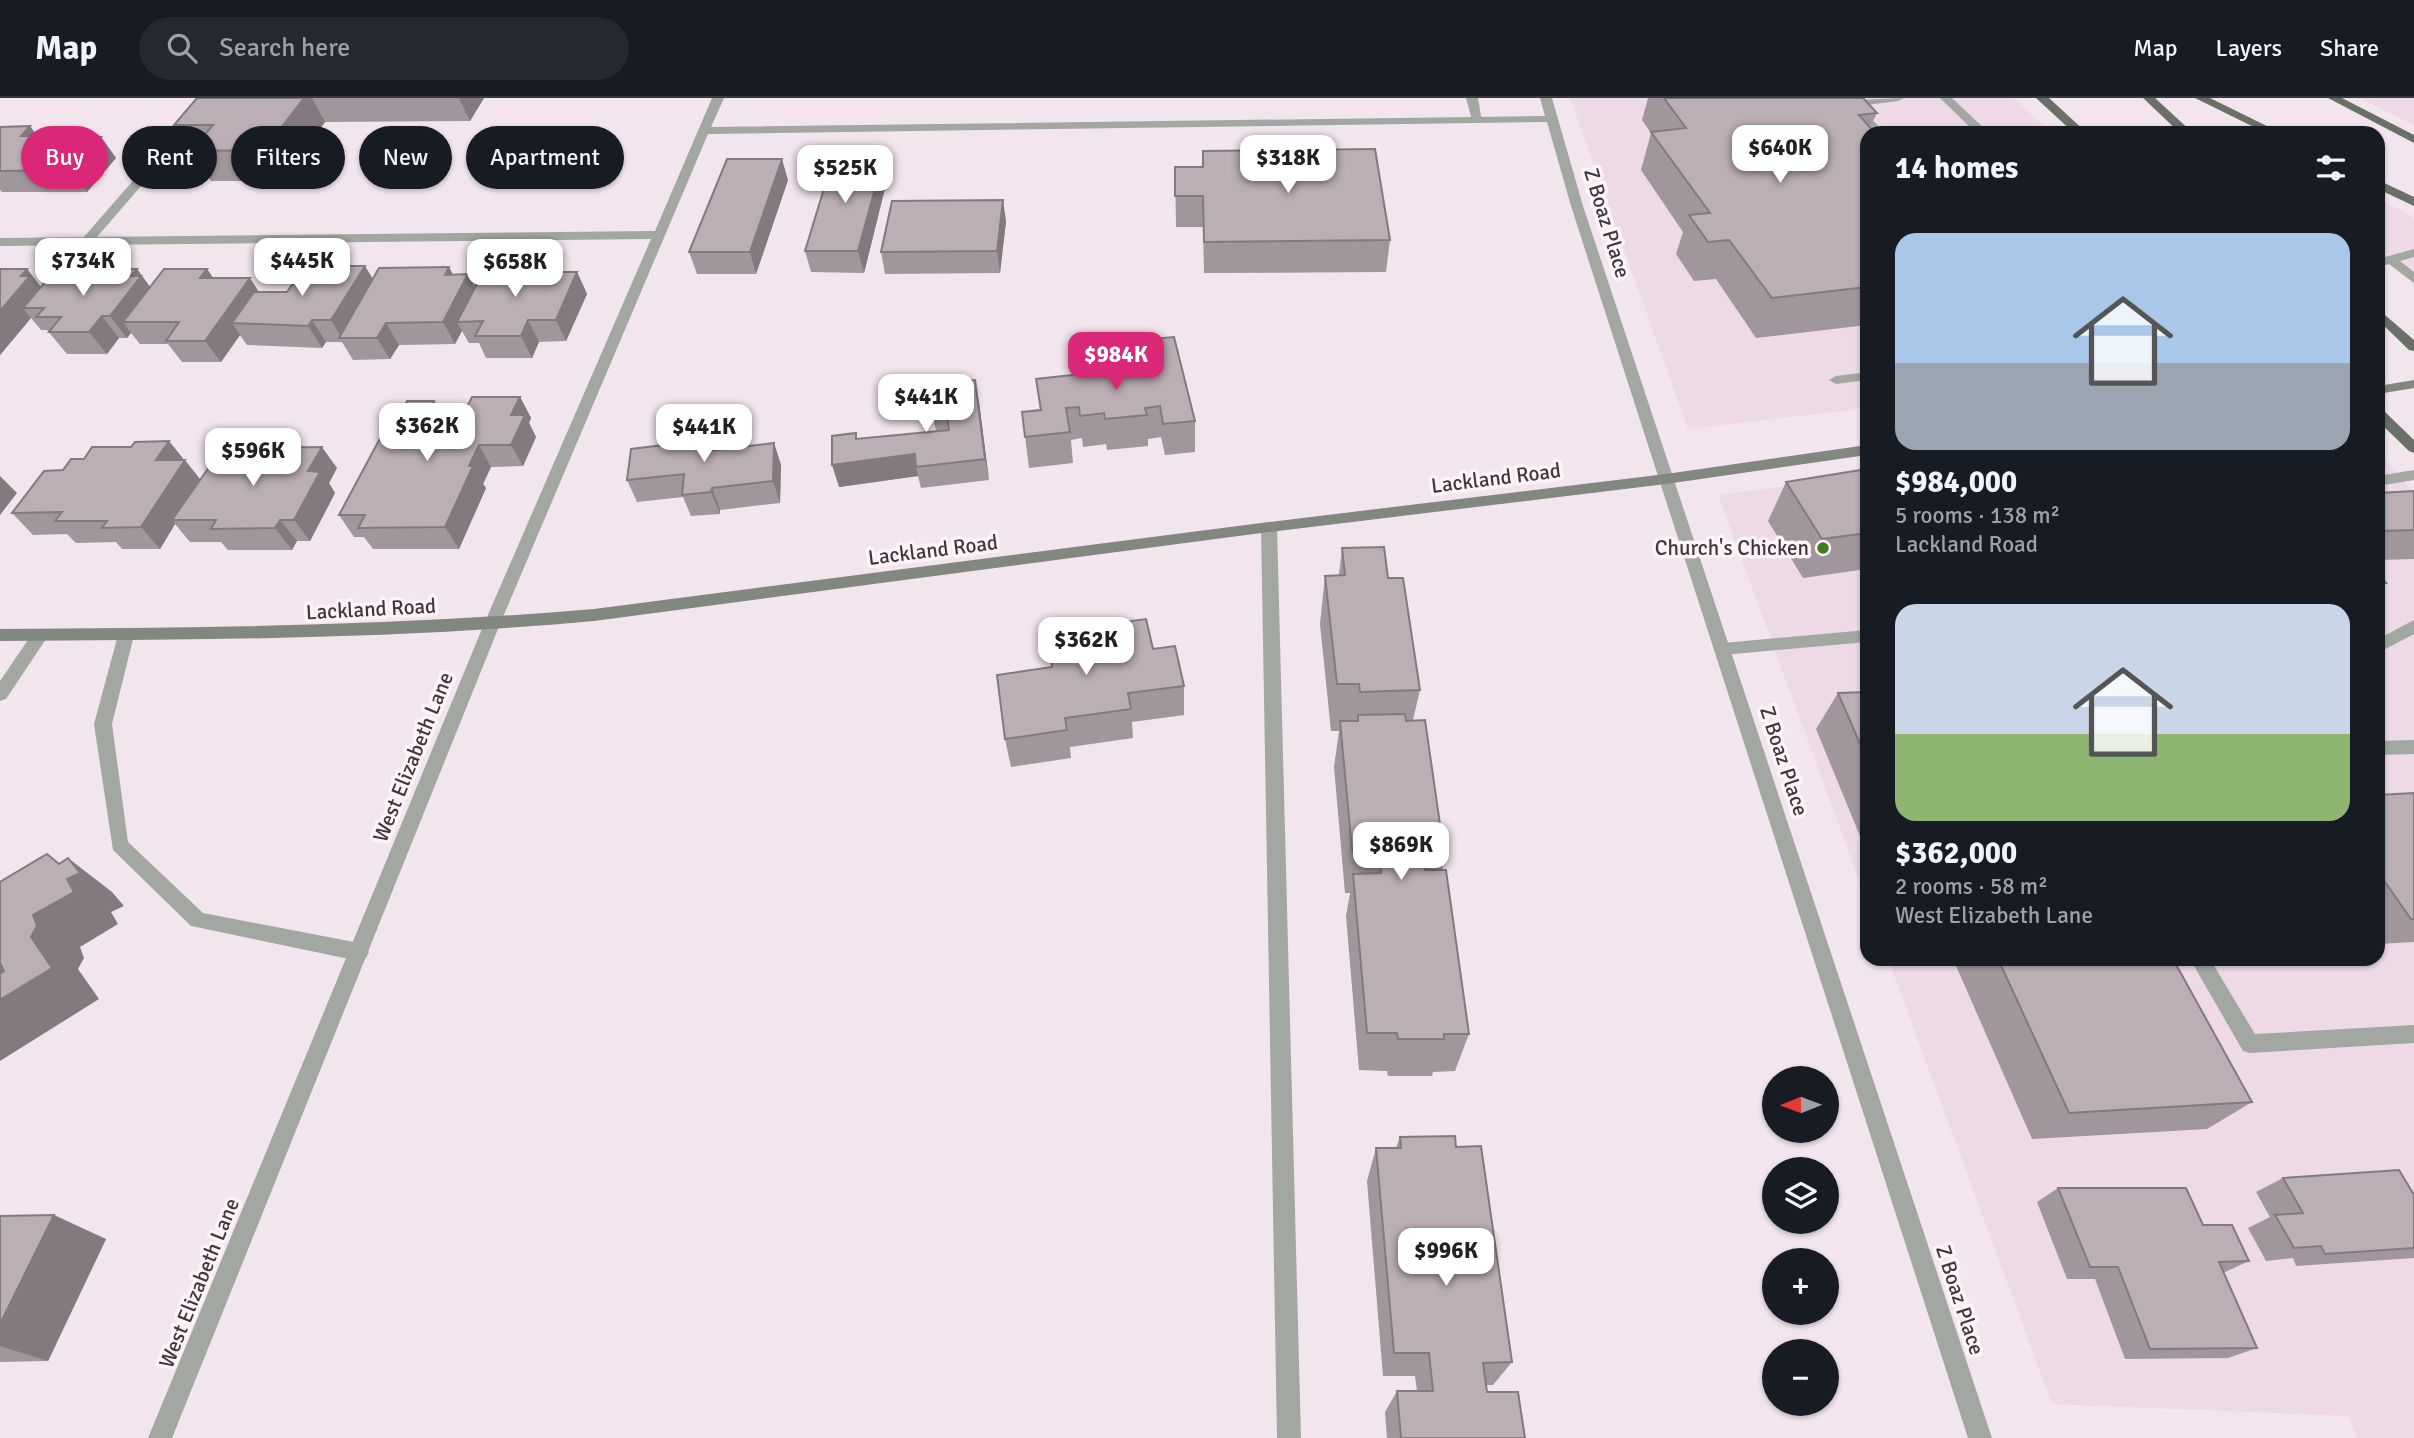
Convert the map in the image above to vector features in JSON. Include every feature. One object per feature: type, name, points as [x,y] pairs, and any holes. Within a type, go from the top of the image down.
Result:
[{"type":"main road","points":[[2042,98],[2073,126]]},
{"type":"main road","points":[[2149,98],[2179,126]]},
{"type":"main road","points":[[2201,98],[2260,126]]},
{"type":"main road","points":[[2334,98],[2414,139]]},
{"type":"main road","points":[[2385,188],[2414,202]]},
{"type":"main road","points":[[2385,320],[2414,347]]},
{"type":"main road","points":[[2385,420],[2414,448]]},
{"type":"street","points":[[87,241],[211,98]]},
{"type":"street","name":"West Elizabeth Lane","points":[[160,1438],[492,624],[718,98]]},
{"type":"street","points":[[1472,98],[1478,120]]},
{"type":"street","name":"Z Boaz Place","points":[[1546,98],[1577,206],[1980,1438]]},
{"type":"street","points":[[1848,101],[1898,98]]},
{"type":"street","points":[[1946,98],[1976,126]]},
{"type":"street","points":[[1848,101],[1872,126]]},
{"type":"street","points":[[704,131],[1552,119]]},
{"type":"street","points":[[0,242],[657,235]]},
{"type":"street","points":[[2385,261],[2414,253]]},
{"type":"street","points":[[2385,261],[2414,279]]},
{"type":"street","points":[[1836,380],[1860,377]]},
{"type":"street","points":[[2385,389],[2414,384]]},
{"type":"street","name":"Lackland Road","points":[[0,635],[299,633],[492,624],[594,615],[1269,527],[1666,479],[1860,451]]},
{"type":"street","points":[[2385,480],[2414,475]]},
{"type":"street","points":[[1269,527],[1289,1438]]},
{"type":"street","points":[[2385,644],[2414,626]]},
{"type":"street","points":[[0,694],[40,635]]},
{"type":"street","points":[[126,635],[103,724],[119,845],[198,920],[359,952]]},
{"type":"street","points":[[1723,649],[1860,637]]},
{"type":"street","points":[[2385,748],[2414,747]]},
{"type":"street","points":[[2204,966],[2250,1044],[2414,1034]]},
{"type":"shaded area","points":[[1570,98],[2014,98],[2044,126],[1860,126],[1860,409],[1688,429]]},
{"type":"shaded area","points":[[2359,98],[2414,98],[2414,125]]},
{"type":"shaded area","points":[[2385,202],[2414,218],[2414,285],[2385,260]]},
{"type":"shaded area","points":[[2385,459],[2414,493],[2414,1438],[2357,1438],[2348,1416],[2052,1404],[1891,966],[2385,966]]},
{"type":"shaded area","points":[[1860,477],[1860,883],[1718,495]]},
{"type":"building","points":[[197,98],[304,98],[282,126],[231,126],[231,150],[217,151],[217,126],[174,125]]},
{"type":"building","points":[[1664,98],[1863,98],[1877,113],[1859,115],[1869,126],[1860,126],[1860,288],[1772,298],[1729,240],[1708,242],[1689,215],[1710,213],[1651,132],[1686,128]]},
{"type":"building","points":[[21,126],[21,171],[0,171],[0,127]]},
{"type":"building","points":[[1375,149],[1390,240],[1204,242],[1203,196],[1175,196],[1175,167],[1203,167],[1203,151]]},
{"type":"building","points":[[727,159],[782,159],[750,252],[689,252]]},
{"type":"building","points":[[833,159],[883,159],[858,251],[805,251]]},
{"type":"building","points":[[1003,200],[997,251],[881,252],[892,201]]},
{"type":"building","points":[[305,266],[365,266],[331,320],[312,320],[308,326],[232,323],[254,292],[287,292]]},
{"type":"building","points":[[449,267],[445,275],[468,274],[443,322],[386,323],[377,338],[339,338],[379,268]]},
{"type":"building","points":[[526,267],[524,272],[577,272],[556,320],[528,320],[521,336],[475,336],[483,321],[457,322],[478,282],[473,282],[480,268]]},
{"type":"building","points":[[0,269],[27,269],[21,276],[30,276],[0,311]]},
{"type":"building","points":[[93,269],[137,269],[131,276],[141,276],[110,316],[102,316],[89,332],[49,332],[61,317],[36,317],[44,308],[23,308],[50,276],[87,276]]},
{"type":"building","points":[[164,269],[207,269],[200,278],[250,278],[205,341],[166,341],[179,322],[123,322]]},
{"type":"building","points":[[1174,337],[1195,421],[1163,424],[1160,406],[1145,408],[1147,415],[1105,419],[1104,413],[1080,416],[1079,407],[1066,408],[1070,432],[1025,437],[1022,412],[1041,410],[1036,379],[1110,371],[1109,368],[1145,358],[1141,340]]},
{"type":"building","points":[[975,380],[985,459],[916,467],[915,454],[832,465],[832,436],[856,433],[856,439],[949,430],[946,409],[932,410],[930,385]]},
{"type":"building","points":[[472,397],[520,397],[511,415],[525,415],[511,445],[479,445],[469,466],[473,466],[445,527],[358,528],[365,515],[339,515],[392,416],[400,416],[407,401],[434,401],[427,416],[463,415]]},
{"type":"building","points":[[707,436],[705,451],[774,443],[773,481],[712,488],[711,492],[682,495],[684,474],[627,480],[631,449],[672,444],[673,439]]},
{"type":"building","points":[[169,441],[156,460],[185,460],[141,527],[102,528],[107,521],[55,521],[62,512],[12,513],[44,471],[63,470],[71,459],[84,459],[92,447],[131,447],[135,442]]},
{"type":"building","points":[[322,447],[308,471],[320,472],[294,520],[280,520],[275,528],[211,529],[216,520],[172,520],[214,460],[251,448]]},
{"type":"building","points":[[1860,470],[1860,534],[1822,539],[1786,482]]},
{"type":"building","points":[[2414,491],[2414,530],[2385,531],[2385,493]]},
{"type":"building","points":[[1384,547],[1388,578],[1403,578],[1420,690],[1360,692],[1359,684],[1337,684],[1325,576],[1345,575],[1342,548]]},
{"type":"building","points":[[1146,619],[1153,649],[1175,646],[1184,686],[1128,693],[1131,709],[1065,718],[1067,730],[1005,739],[997,675],[1052,667],[1048,632]]},
{"type":"building","points":[[1860,692],[1860,744],[1838,693]]},
{"type":"building","points":[[1405,714],[1406,721],[1425,720],[1445,859],[1423,859],[1425,870],[1446,870],[1469,1034],[1444,1034],[1444,1039],[1398,1039],[1397,1033],[1367,1033],[1353,874],[1381,873],[1378,850],[1352,850],[1340,721],[1358,721],[1358,715]]},
{"type":"building","points":[[2414,793],[2414,919],[2411,919],[2385,882],[2385,795]]},
{"type":"building","points":[[47,854],[59,864],[68,858],[80,873],[67,879],[74,892],[33,915],[37,926],[31,937],[52,968],[0,1000],[0,974],[4,971],[0,963],[0,882]]},
{"type":"building","points":[[2001,966],[2177,966],[2252,1102],[2069,1113]]},
{"type":"building","points":[[1455,1136],[1456,1147],[1481,1146],[1512,1362],[1483,1363],[1487,1392],[1518,1392],[1525,1438],[1401,1438],[1397,1391],[1433,1391],[1429,1353],[1394,1353],[1376,1148],[1401,1148],[1400,1137]]},
{"type":"building","points":[[2399,1170],[2414,1195],[2414,1248],[2325,1254],[2321,1246],[2294,1248],[2275,1215],[2303,1213],[2283,1178]]},
{"type":"building","points":[[2058,1188],[2186,1188],[2203,1225],[2232,1225],[2249,1261],[2219,1262],[2257,1348],[2150,1349],[2118,1267],[2090,1267]]},
{"type":"building","points":[[54,1215],[0,1324],[0,1216]]},
{"type":"place","name":"Church's Chicken","points":[[1823,548]]}]
